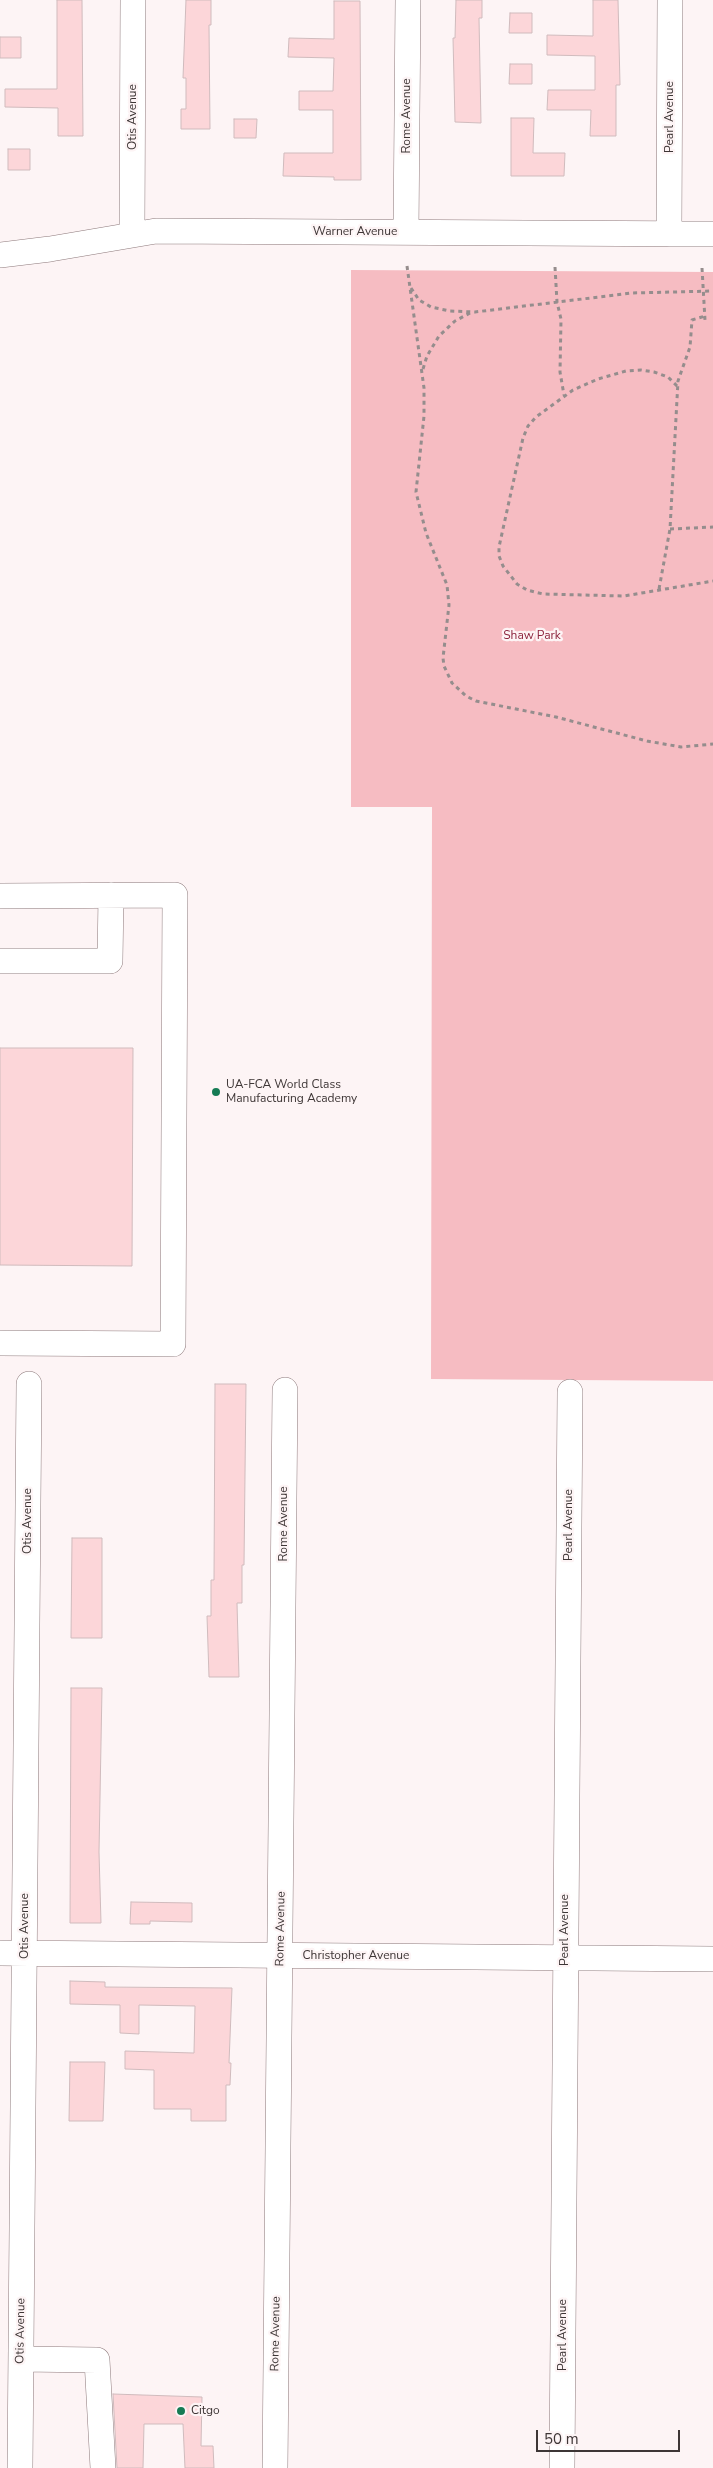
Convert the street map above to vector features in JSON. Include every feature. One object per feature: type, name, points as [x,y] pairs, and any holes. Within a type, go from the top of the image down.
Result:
[{"type":"street","name":"Otis Avenue","points":[[132,234],[133,0]]},
{"type":"street","name":"Rome Avenue","points":[[406,232],[408,0]]},
{"type":"street","name":"Pearl Avenue","points":[[669,234],[670,0]]},
{"type":"street","name":"Warner Avenue","points":[[0,255],[50,249],[156,231],[713,234]]},
{"type":"street","points":[[0,961],[110,961],[111,895]]},
{"type":"street","points":[[0,896],[175,895],[173,1344],[0,1343]]},
{"type":"street","name":"Otis Avenue","points":[[20,2468],[29,1384]]},
{"type":"street","name":"Rome Avenue","points":[[275,2468],[285,1390]]},
{"type":"street","name":"Pearl Avenue","points":[[562,2468],[570,1392]]},
{"type":"street","name":"Christopher Avenue","points":[[0,1953],[713,1959]]},
{"type":"street","points":[[21,2360],[97,2360],[103,2468]]},
{"type":"path","points":[[407,266],[423,372],[424,416],[416,492],[426,533],[447,585],[448,605],[444,666],[452,683],[466,696],[476,701],[556,717],[647,742],[681,747],[713,744]]},
{"type":"path","points":[[555,267],[557,302],[561,319],[560,372],[564,395]]},
{"type":"path","points":[[659,589],[670,530],[677,386],[690,346],[692,320],[705,318],[702,268]]},
{"type":"path","points":[[409,283],[416,296],[431,307],[450,311],[475,312],[632,293],[713,291]]},
{"type":"path","points":[[423,372],[427,356],[444,331],[459,318],[475,312]]},
{"type":"path","points":[[677,386],[661,374],[635,370],[598,379],[564,395],[536,417],[525,431],[499,547],[503,566],[521,587],[543,594],[614,597],[636,595],[659,589],[685,587],[713,581]]},
{"type":"path","points":[[670,530],[713,527]]},
{"type":"green space","name":"Shaw Park","points":[[351,270],[713,272],[713,1381],[431,1379],[432,807],[351,807]]},
{"type":"building","points":[[57,0],[82,0],[83,136],[58,136],[58,108],[5,107],[5,89],[57,89]]},
{"type":"building","points":[[186,0],[211,0],[211,25],[209,25],[210,129],[181,129],[181,109],[186,109],[186,78],[183,78]]},
{"type":"building","points":[[456,0],[482,0],[482,18],[479,18],[481,123],[455,122],[453,38],[455,38]]},
{"type":"building","points":[[593,0],[618,0],[620,85],[616,85],[616,136],[590,136],[591,110],[547,110],[548,90],[595,90],[595,56],[547,55],[547,35],[593,36]]},
{"type":"building","points":[[334,1],[360,1],[361,180],[334,180],[334,177],[283,176],[284,153],[333,153],[333,110],[299,110],[299,91],[333,91],[334,58],[288,57],[289,38],[334,39]]},
{"type":"building","points":[[510,13],[532,13],[532,33],[509,33]]},
{"type":"building","points":[[0,37],[21,37],[21,58],[0,58]]},
{"type":"building","points":[[510,64],[532,64],[532,84],[509,84]]},
{"type":"building","points":[[511,118],[534,118],[533,153],[565,153],[564,176],[511,176]]},
{"type":"building","points":[[234,119],[257,119],[256,138],[234,138]]},
{"type":"building","points":[[8,149],[30,149],[30,170],[8,170]]},
{"type":"building","points":[[0,1048],[133,1048],[132,1266],[0,1265]]},
{"type":"building","points":[[215,1384],[246,1384],[244,1565],[242,1565],[242,1603],[237,1603],[239,1677],[209,1677],[207,1616],[211,1616],[211,1580],[214,1580]]},
{"type":"building","points":[[72,1538],[102,1538],[102,1638],[71,1638]]},
{"type":"building","points":[[71,1688],[102,1688],[99,1852],[101,1923],[70,1923]]},
{"type":"building","points":[[131,1902],[192,1903],[192,1922],[150,1921],[150,1924],[130,1924]]},
{"type":"building","points":[[70,1981],[105,1982],[105,1987],[232,1988],[229,2063],[231,2063],[230,2085],[226,2085],[226,2121],[191,2121],[191,2109],[154,2109],[154,2070],[125,2069],[125,2051],[194,2053],[195,2006],[139,2005],[139,2034],[120,2033],[120,2005],[70,2004]]},
{"type":"building","points":[[70,2062],[105,2062],[103,2121],[69,2121]]},
{"type":"building","points":[[113,2394],[202,2397],[201,2446],[213,2446],[214,2468],[185,2468],[183,2424],[144,2424],[143,2468],[117,2468]]},
{"type":"place","name":"UA-FCA World Class Manufacturing Academy","points":[[216,1092]]},
{"type":"place","name":"Citgo","points":[[181,2411]]}]
